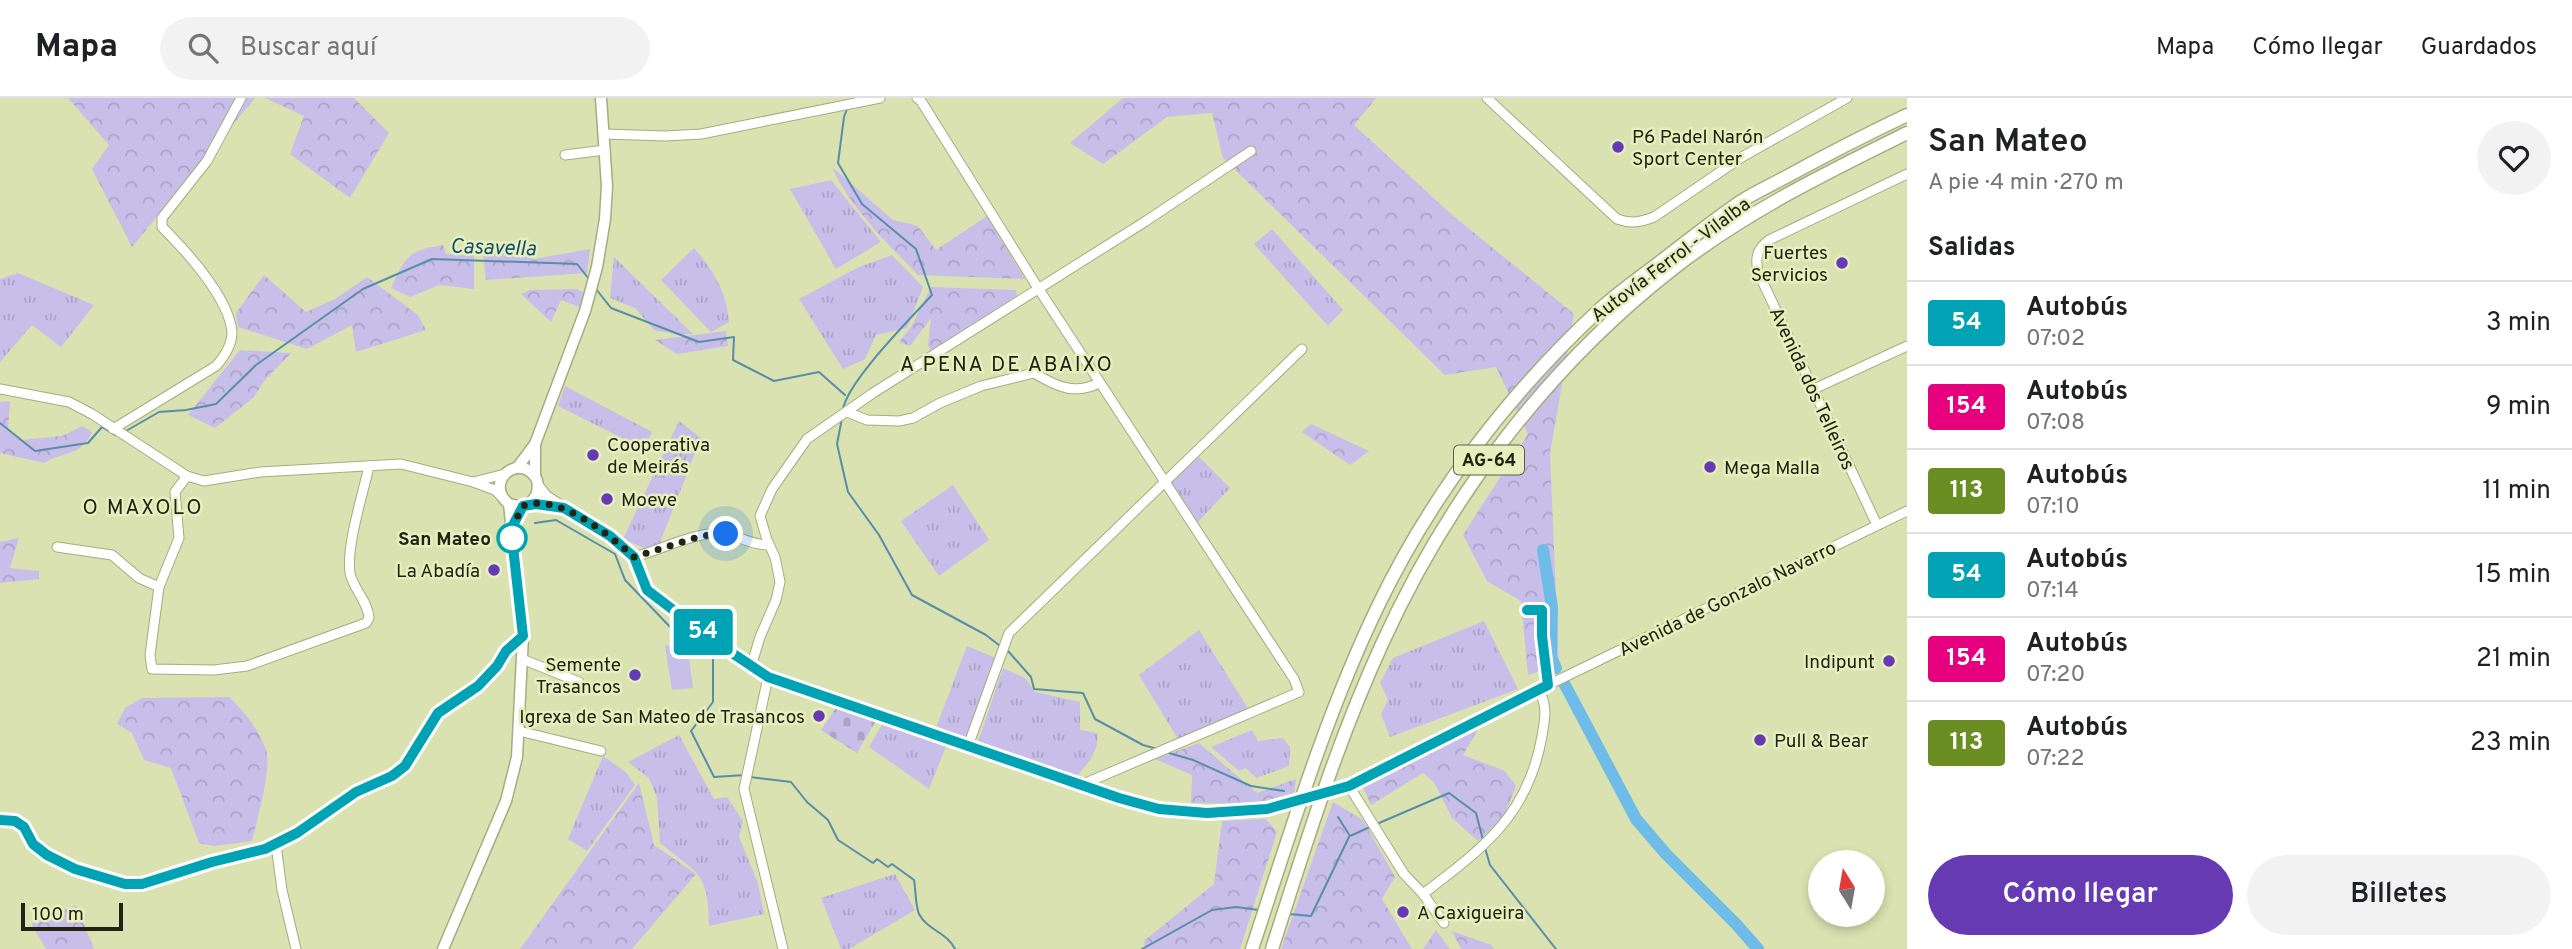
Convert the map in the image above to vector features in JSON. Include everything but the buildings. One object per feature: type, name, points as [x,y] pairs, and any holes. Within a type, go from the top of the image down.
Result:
[{"type":"highway","points":[[1742,201],[1791,169],[1907,107]]},
{"type":"highway","name":"Autovía Ferrol - Vilalba","points":[[1252,949],[1298,810],[1356,653],[1379,603],[1418,533],[1461,466],[1510,402],[1601,308],[1742,201],[1844,145],[1907,115]]},
{"type":"highway","name":"Autovía Ferrol - Vilalba","points":[[1272,949],[1352,714],[1382,644],[1421,566],[1453,512],[1494,452],[1572,362],[1639,297],[1675,267],[1793,190],[1907,133]]},
{"type":"main road","points":[[443,949],[513,780],[519,731],[523,636],[507,502],[500,489],[505,474],[517,468],[535,444],[585,312],[597,267],[605,219],[605,150],[601,98]]},
{"type":"main road","points":[[511,529],[526,505],[537,496],[535,444]]},
{"type":"main road","points":[[517,468],[530,471],[537,480]]},
{"type":"main road","points":[[507,502],[526,505]]},
{"type":"street","points":[[113,429],[216,366],[227,352],[232,335],[219,299],[205,277],[162,227],[162,218],[207,161],[241,98]]},
{"type":"street","points":[[604,134],[701,135],[880,98]]},
{"type":"street","points":[[917,98],[1099,383],[1294,679],[1299,692],[1080,785]]},
{"type":"street","points":[[1488,98],[1602,207],[1625,222],[1642,222],[1654,217],[1742,158],[1847,98]]},
{"type":"street","points":[[565,155],[605,150]]},
{"type":"street","points":[[751,667],[780,582],[775,557],[760,516],[772,489],[807,439],[873,393],[1146,221],[1251,151]]},
{"type":"street","name":"Avenida dos Telleiros","points":[[1877,525],[1758,272],[1755,260],[1761,246],[1769,240],[1907,174]]},
{"type":"street","points":[[1814,389],[1907,346]]},
{"type":"street","points":[[968,746],[1009,633],[1302,349]]},
{"type":"street","points":[[844,415],[867,420],[899,421],[913,418],[981,386],[1034,373],[1054,385],[1085,390],[1099,383]]},
{"type":"street","points":[[0,389],[69,402],[187,476],[204,481],[260,472],[401,464],[473,482],[495,490],[507,502]]},
{"type":"street","points":[[187,476],[175,492],[179,538],[159,587],[150,655],[152,669],[214,670],[247,666],[366,623],[369,612],[352,581],[350,555],[369,466]]},
{"type":"street","points":[[473,482],[505,474]]},
{"type":"street","points":[[537,480],[547,496],[610,536],[634,557],[701,536],[726,534],[755,545],[769,545]]},
{"type":"street","points":[[526,505],[564,508]]},
{"type":"street","name":"Avenida de Gonzalo Navarro","points":[[634,557],[647,590],[768,677],[1080,785],[1159,809],[1207,813],[1267,809],[1349,786],[1548,685],[1907,511]]},
{"type":"street","points":[[57,547],[112,555],[139,578],[159,587]]},
{"type":"street","points":[[1527,610],[1542,610],[1548,685]]},
{"type":"street","points":[[0,820],[15,821],[24,827],[33,844],[47,855],[75,869],[125,884],[142,884],[276,845],[356,792],[392,776],[405,766],[438,713],[478,686],[497,666],[506,651],[523,636]]},
{"type":"street","points":[[522,659],[579,682]]},
{"type":"street","points":[[768,677],[744,789],[783,949]]},
{"type":"street","points":[[1423,894],[1481,849],[1514,811],[1530,778],[1541,744],[1545,704],[1538,690]]},
{"type":"street","points":[[519,731],[601,751]]},
{"type":"street","points":[[1349,786],[1404,874],[1444,923]]},
{"type":"street","points":[[276,845],[282,890],[296,949]]},
{"type":"green space","points":[[68,98],[255,98],[132,247],[92,169],[109,145]]},
{"type":"green space","points":[[265,98],[354,98],[389,133],[350,198],[290,154],[304,116]]},
{"type":"green space","points":[[1123,98],[1376,98],[1354,125],[1451,214],[1574,314],[1550,454],[1559,665],[1528,675],[1521,601],[1487,581],[1463,535],[1528,434],[1496,367],[1445,375],[1223,158],[1212,113],[1167,117],[1103,164],[1070,143]]},
{"type":"green space","points":[[832,167],[893,220],[918,226],[936,250],[987,216],[1025,279],[918,275],[859,211]]},
{"type":"green space","points":[[831,180],[881,242],[836,269],[790,189]]},
{"type":"green space","points":[[1272,229],[1343,310],[1328,326],[1254,244]]},
{"type":"green space","points":[[490,242],[534,259],[590,249],[587,273],[486,280],[483,253]]},
{"type":"green space","points":[[443,245],[446,254],[474,255],[474,289],[439,285],[410,297],[391,288],[409,257],[422,249]]},
{"type":"green space","points":[[694,248],[718,282],[728,311],[729,322],[711,332],[661,280]]},
{"type":"green space","points":[[892,255],[923,287],[907,328],[876,335],[865,359],[843,369],[799,299],[859,267]]},
{"type":"green space","points":[[614,257],[693,334],[680,335],[654,330],[635,308],[610,298]]},
{"type":"green space","points":[[18,273],[94,305],[61,347],[32,325],[0,362],[0,279]]},
{"type":"green space","points":[[264,275],[306,312],[335,299],[367,277],[418,315],[426,330],[356,352],[352,325],[307,349],[238,327],[236,313]]},
{"type":"green space","points":[[931,287],[1016,290],[1017,297],[931,351],[928,346],[931,318],[910,346],[899,342],[911,327]]},
{"type":"green space","points":[[577,289],[585,294],[579,307],[561,300],[551,322],[521,294],[530,290]]},
{"type":"green space","points":[[726,331],[728,346],[677,354],[655,340]]},
{"type":"green space","points":[[240,350],[291,353],[265,380],[253,398],[215,428],[188,415]]},
{"type":"green space","points":[[565,386],[652,432],[644,449],[558,406]]},
{"type":"green space","points":[[10,401],[8,429],[22,440],[62,436],[82,426],[92,432],[88,440],[77,449],[44,463],[0,453],[0,402]]},
{"type":"green space","points":[[679,421],[701,438],[659,545],[646,549],[623,539]]},
{"type":"green space","points":[[1311,424],[1369,451],[1350,465],[1302,432]]},
{"type":"green space","points":[[1196,454],[1230,488],[1197,523],[1169,481]]},
{"type":"green space","points":[[953,485],[989,540],[939,576],[901,521]]},
{"type":"green space","points":[[19,538],[10,568],[39,571],[39,579],[0,583],[0,542]]},
{"type":"green space","points":[[1484,621],[1518,689],[1390,737],[1381,714],[1388,700],[1380,683],[1393,658]]},
{"type":"green space","points":[[1199,630],[1249,710],[1178,739],[1139,675]]},
{"type":"green space","points":[[687,643],[693,688],[672,690],[665,646]]},
{"type":"green space","points":[[967,646],[996,658],[965,739],[936,728]]},
{"type":"green space","points":[[1003,668],[1025,678],[1035,692],[1080,702],[1080,730],[1097,733],[1097,740],[1091,758],[1075,778],[978,742]]},
{"type":"green space","points":[[229,697],[246,715],[259,735],[266,750],[267,769],[252,841],[214,846],[199,843],[171,768],[144,760],[132,733],[117,724],[125,708],[142,698]]},
{"type":"green space","points":[[838,705],[877,719],[857,753],[821,730]]},
{"type":"green space","points":[[883,723],[947,744],[929,789],[869,747]]},
{"type":"green space","points":[[1480,726],[1463,755],[1505,771],[1516,786],[1504,816],[1478,841],[1452,818],[1434,782],[1423,773],[1371,805],[1363,787]]},
{"type":"green space","points":[[1252,730],[1258,741],[1283,738],[1290,747],[1289,766],[1256,778],[1246,768],[1239,771],[1211,747]]},
{"type":"green space","points":[[679,735],[714,799],[727,797],[743,821],[739,837],[758,883],[764,914],[709,926],[707,895],[699,876],[660,843],[657,798],[649,778],[628,762]]},
{"type":"green space","points":[[1199,743],[1257,793],[1296,779],[1294,794],[1249,804],[1191,803],[1192,775],[1155,759]]},
{"type":"green space","points":[[603,756],[626,772],[635,785],[587,851],[568,839]]},
{"type":"green space","points":[[639,783],[654,845],[696,874],[632,949],[520,949]]},
{"type":"green space","points":[[1333,802],[1363,820],[1395,877],[1382,899],[1412,949],[1281,949]]},
{"type":"green space","points":[[1266,819],[1277,832],[1240,949],[1145,949],[1144,941],[1214,884],[1222,821]]},
{"type":"green space","points":[[895,874],[915,910],[849,949],[841,949],[821,898]]},
{"type":"green space","points":[[76,905],[94,949],[46,949],[31,924]]},
{"type":"green space","points":[[1436,930],[1450,949],[1423,949]]},
{"type":"green space","points":[[1452,931],[1491,945],[1494,949],[1461,949]]},
{"type":"waterway","points":[[843,409],[847,397],[868,367],[932,295],[916,249],[862,204],[838,163],[847,109]]},
{"type":"waterway","name":"Casavella","points":[[126,431],[159,412],[216,404],[256,365],[363,289],[432,259],[577,264],[589,279]]},
{"type":"waterway","name":"Casavella","points":[[596,289],[611,308],[699,342],[734,337],[733,360],[774,381],[819,372],[845,395]]},
{"type":"waterway","points":[[842,418],[837,444],[848,492],[879,535],[912,595],[986,635],[1000,646]]},
{"type":"waterway","name":"Casavella","points":[[0,423],[35,451],[88,443],[102,427],[115,435]]},
{"type":"waterway","points":[[535,523],[556,520],[615,554],[625,580],[674,631],[713,659],[713,702],[691,731],[714,777],[745,775]]},
{"type":"waterway","points":[[1543,550],[1552,607],[1551,657],[1556,668]]},
{"type":"waterway","points":[[1008,651],[1031,677],[1034,689],[1083,693],[1095,719],[1143,745],[1157,749]]},
{"type":"waterway","points":[[1564,683],[1636,819],[1758,949]]},
{"type":"waterway","points":[[1169,753],[1193,760],[1251,786],[1284,791]]},
{"type":"waterway","points":[[750,777],[791,782],[807,802],[828,820],[838,840],[873,863],[877,859],[888,867],[892,864],[914,880],[919,914],[927,924],[948,939],[955,949]]},
{"type":"waterway","points":[[1379,823],[1449,793],[1476,813],[1483,840]]},
{"type":"waterway","points":[[1338,817],[1350,836],[1370,827]]},
{"type":"waterway","points":[[1289,914],[1311,916],[1349,837]]},
{"type":"waterway","points":[[1485,848],[1490,865],[1556,949]]},
{"type":"waterway","points":[[1142,949],[1212,910],[1236,907],[1259,910]]},
{"type":"bus line","name":"54","points":[[0,820],[15,821],[24,827],[33,844],[47,855],[75,869],[125,884],[142,884],[265,849],[297,833],[356,792],[392,776],[405,766],[438,713],[478,686],[497,666],[506,651],[523,636],[511,529],[523,506],[530,503],[564,508],[610,536],[634,557],[647,590],[714,641],[768,677],[1119,798],[1159,809],[1207,813],[1267,809],[1349,786],[1548,685],[1542,610],[1527,610]]},
{"type":"place","name":"P6 Padel Narón Sport Center","points":[[1618,147]]},
{"type":"place","name":"Fuertes Servicios","points":[[1842,263]]},
{"type":"place","name":"Cooperativa de Meirás","points":[[593,455]]},
{"type":"place","name":"Mega Malla","points":[[1710,467]]},
{"type":"place","name":"Moeve","points":[[607,499]]},
{"type":"place","name":"San Mateo","points":[[512,538]]},
{"type":"place","name":"La Abadía","points":[[494,570]]},
{"type":"place","name":"Indipunt","points":[[1889,661]]},
{"type":"place","name":"Semente Trasancos","points":[[635,675]]},
{"type":"place","name":"Igrexa de San Mateo de Trasancos","points":[[819,716]]},
{"type":"place","name":"Pull & Bear","points":[[1760,740]]},
{"type":"place","name":"A Caxigueira","points":[[1403,912]]},
{"type":"district","name":"A PENA DE ABAIXO","points":[[1007,364]]},
{"type":"district","name":"O MAXOLO","points":[[143,507]]},
{"type":"route","points":[[512,538],[512,545],[511,529],[523,506],[530,503],[564,508],[610,536],[634,557],[701,536],[726,534]]}]
